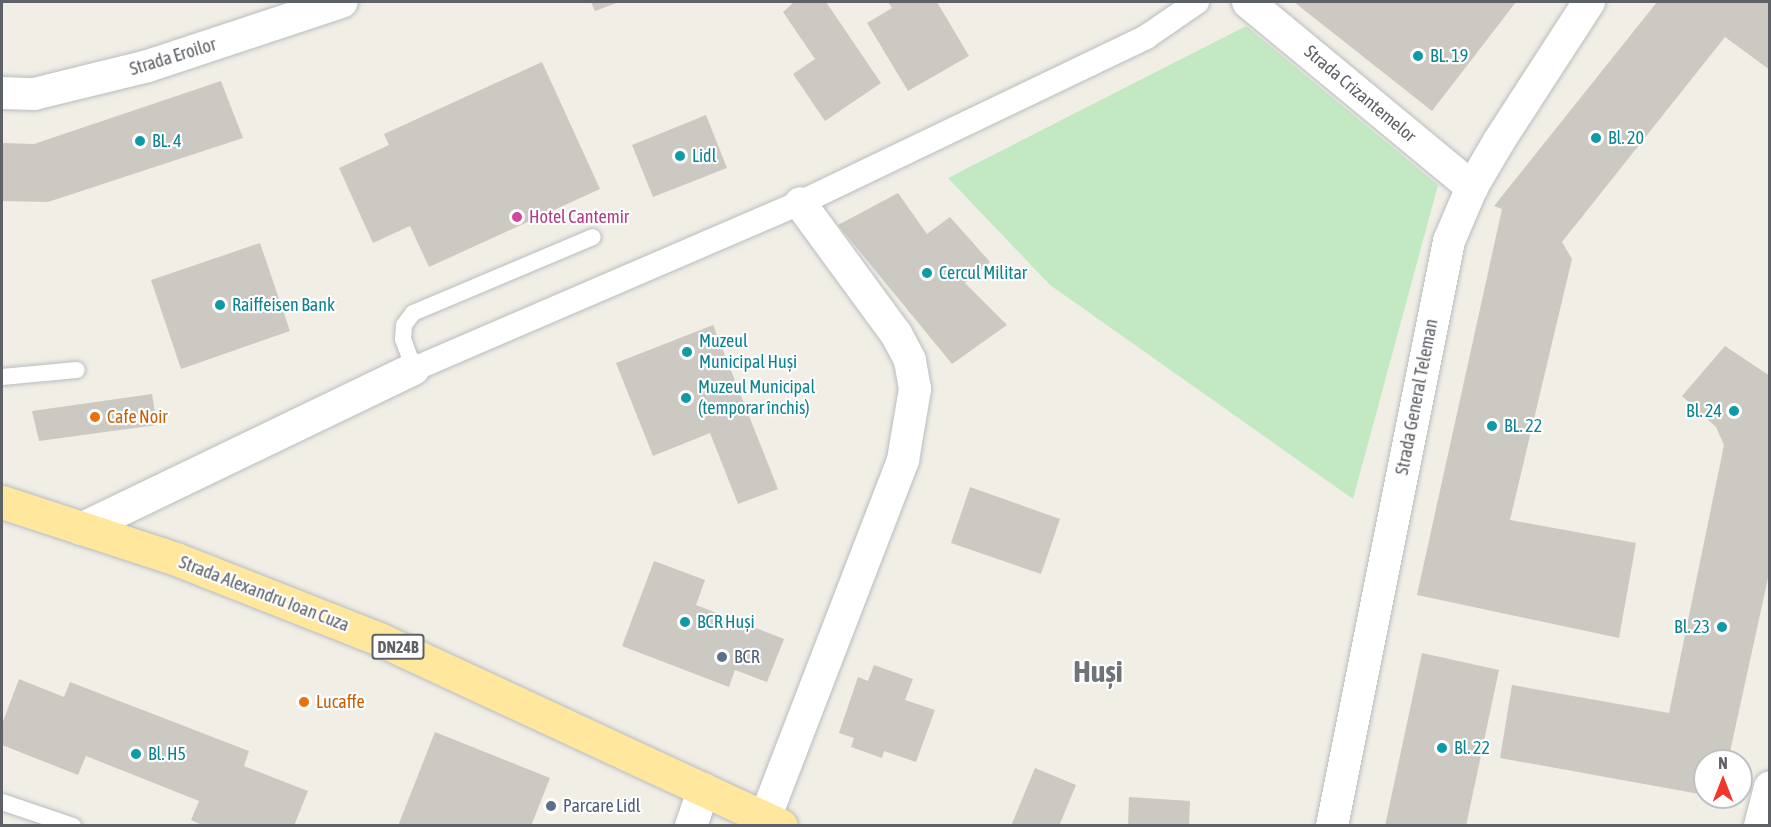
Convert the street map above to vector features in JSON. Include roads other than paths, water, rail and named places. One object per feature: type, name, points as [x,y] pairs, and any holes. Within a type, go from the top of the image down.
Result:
[{"type":"highway","name":"Strada Alexandru Ioan Cuza","points":[[2,502],[176,560],[379,639],[773,822]]},
{"type":"street","points":[[81,529],[414,369],[800,203],[1146,37],[1197,2]]},
{"type":"street","name":"Strada Crizantemelor","points":[[1248,2],[1472,187]]},
{"type":"street","name":"Strada General Teleman","points":[[1332,825],[1449,241],[1472,187],[1589,2]]},
{"type":"street","name":"Strada Eroilor","points":[[2,93],[33,94],[148,66],[335,3]]},
{"type":"street","points":[[773,822],[903,460],[915,389],[910,360],[896,334],[800,203]]},
{"type":"street","points":[[1760,825],[1770,787]]},
{"type":"street","points":[[691,825],[704,789]]},
{"type":"lane","points":[[414,369],[403,339],[404,325],[413,313],[593,237]]},
{"type":"lane","points":[[2,377],[77,370]]},
{"type":"lane","points":[[2,802],[73,825]]},
{"type":"place","name":"BL. 19","points":[[1418,56]]},
{"type":"place","name":"Bl. 20","points":[[1596,138]]},
{"type":"place","name":"BL. 4","points":[[140,141]]},
{"type":"place","name":"Lidl","points":[[680,156]]},
{"type":"place","name":"Hotel Cantemir","points":[[517,217]]},
{"type":"place","name":"Cercul Militar","points":[[927,273]]},
{"type":"place","name":"Raiffeisen Bank","points":[[220,305]]},
{"type":"place","name":"Muzeul Municipal Huși","points":[[687,352]]},
{"type":"place","name":"Muzeul Municipal (temporar închis)","points":[[686,398]]},
{"type":"place","name":"Bl. 24","points":[[1734,411]]},
{"type":"place","name":"Cafe Noir","points":[[95,417]]},
{"type":"place","name":"BL. 22","points":[[1492,426]]},
{"type":"place","name":"BCR Huși","points":[[685,622]]},
{"type":"place","name":"Bl. 23","points":[[1722,627]]},
{"type":"place","name":"BCR","points":[[722,657]]},
{"type":"place","name":"Lucaffe","points":[[304,702]]},
{"type":"place","name":"Bl. 22","points":[[1442,748]]},
{"type":"place","name":"Bl. H5","points":[[136,754]]},
{"type":"place","name":"Parcare Lidl","points":[[551,806]]},
{"type":"district","name":"Huși","points":[[1098,671]]}]
